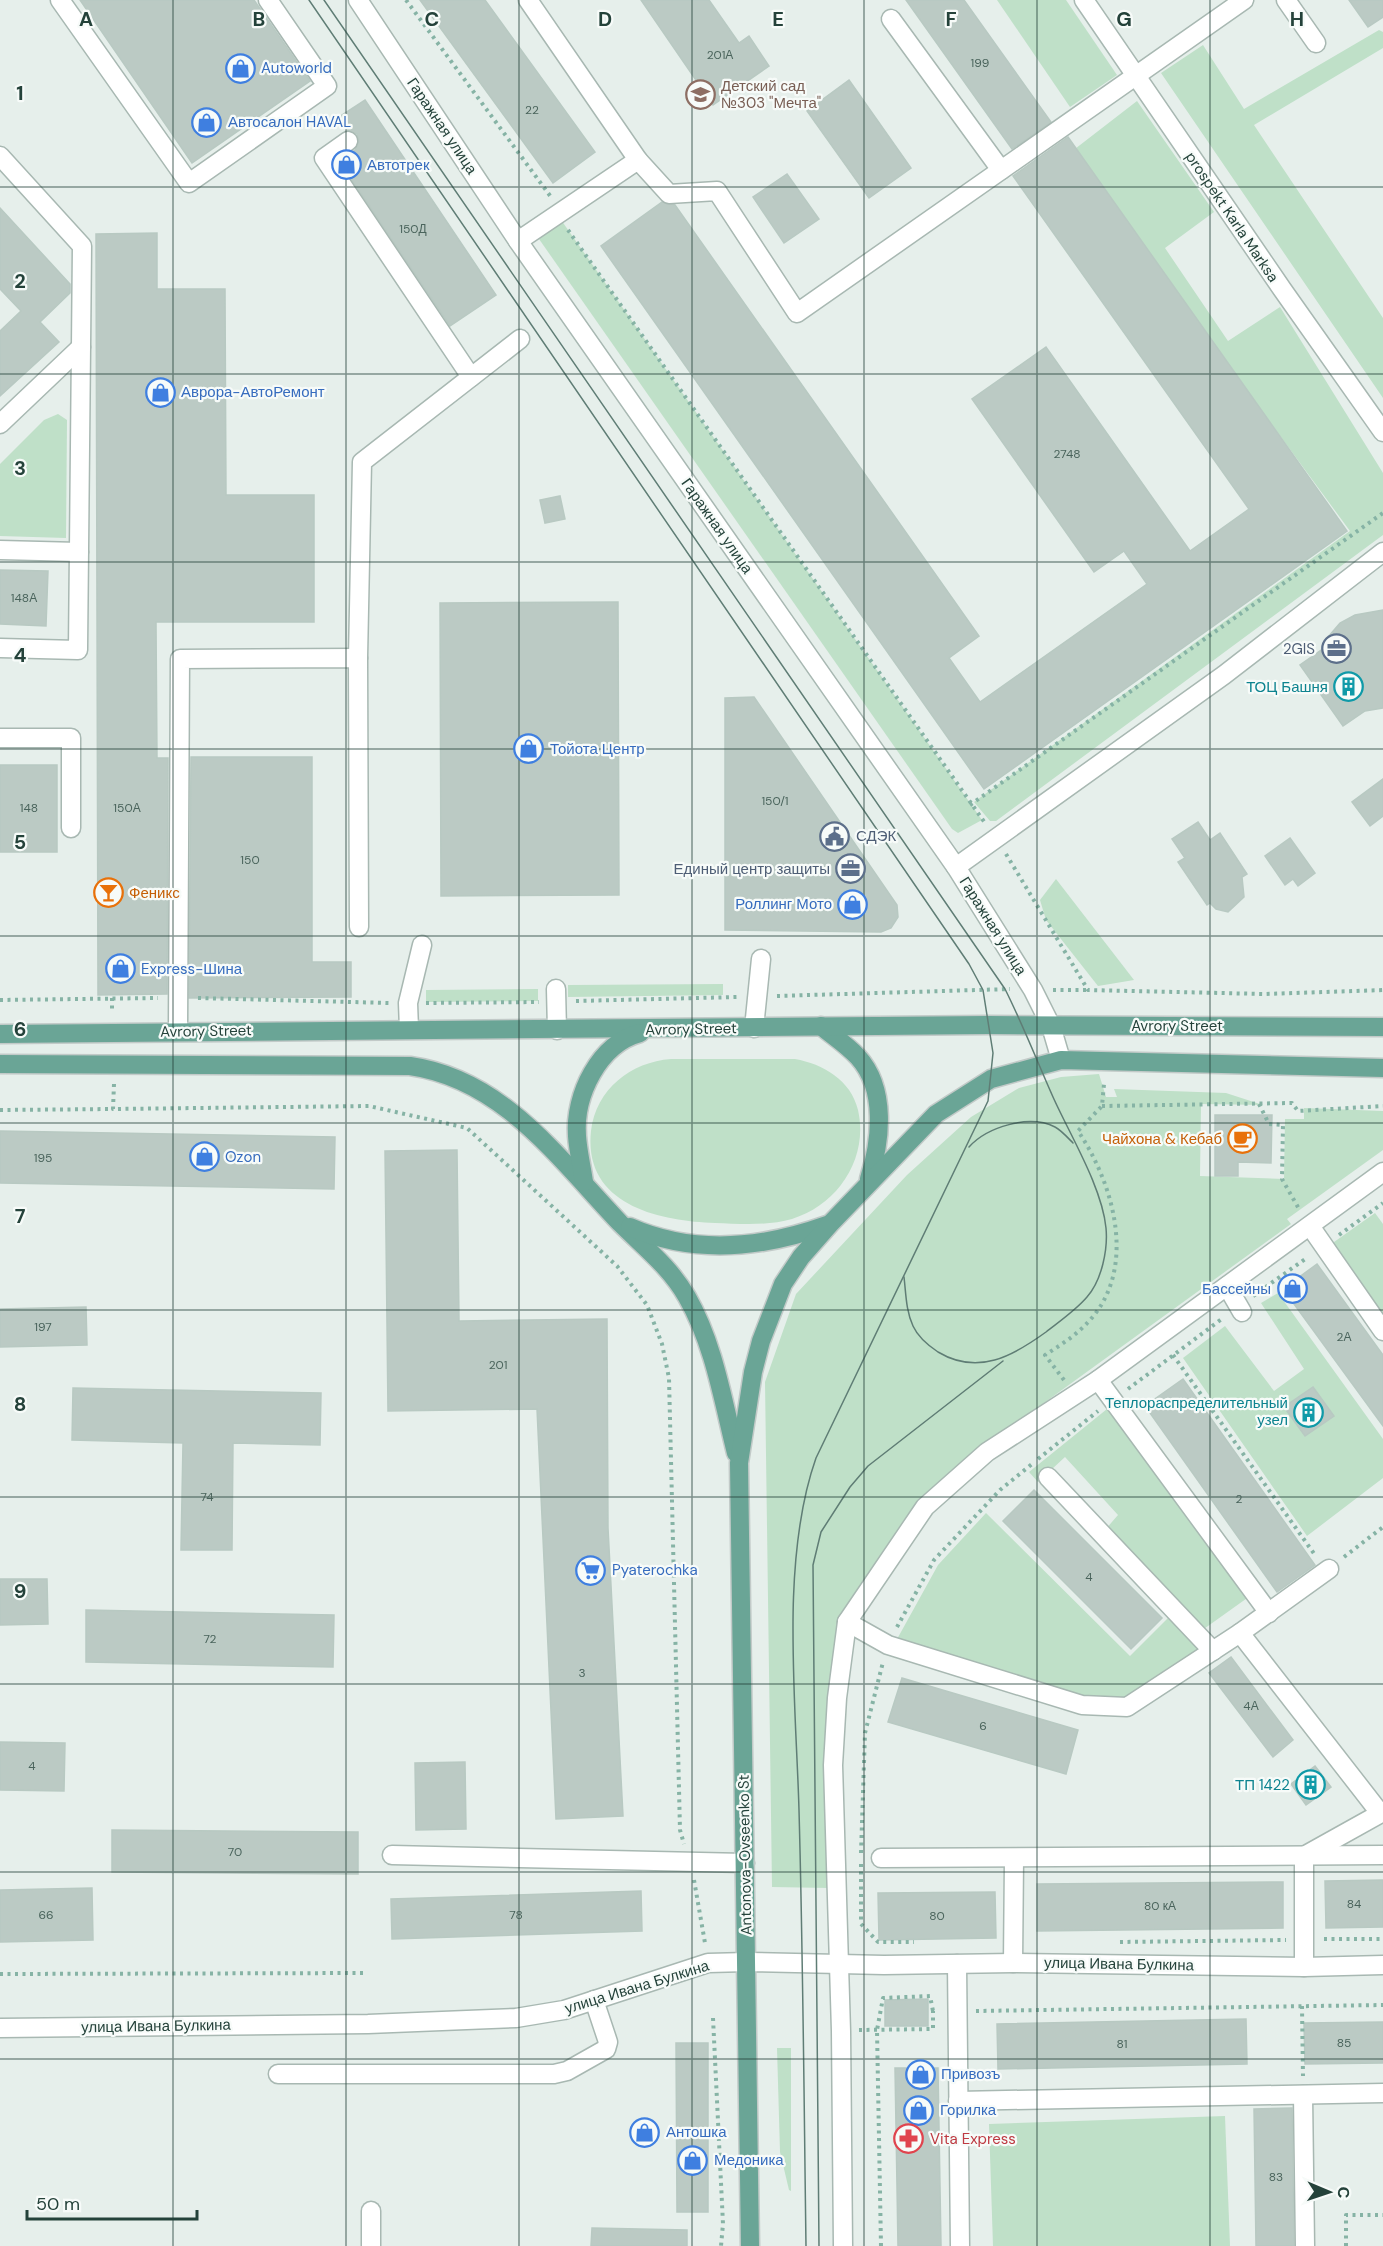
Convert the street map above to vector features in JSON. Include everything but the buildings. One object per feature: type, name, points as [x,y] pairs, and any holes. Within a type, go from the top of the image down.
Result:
[{"type":"main road","name":"Avrory Street","points":[[0,1034],[409,1029],[651,1030],[821,1026],[1383,1027]]},
{"type":"main road","points":[[821,1026],[859,1058],[869,1075],[876,1095],[878,1133],[875,1160],[867,1183]]},
{"type":"main road","points":[[584,1182],[577,1135],[578,1118],[588,1082],[606,1053],[617,1043],[631,1035],[651,1030]]},
{"type":"main road","points":[[0,1064],[367,1064],[433,1069],[478,1087],[504,1105],[584,1182],[620,1222],[649,1235],[677,1242],[728,1246],[777,1241],[830,1224],[867,1183],[936,1114],[992,1079],[1017,1070],[1061,1060],[1383,1068]]},
{"type":"main road","name":"Antonova-Ovseenko St","points":[[620,1222],[670,1271],[696,1315],[710,1351],[739,1463]]},
{"type":"main road","name":"Antonova-Ovseenko St","points":[[750,2246],[739,1463],[753,1372],[771,1313],[783,1284],[801,1257],[830,1224]]},
{"type":"street","points":[[60,0],[189,183],[327,86],[268,0]]},
{"type":"street","name":"Гаражная улица","points":[[358,0],[518,241],[956,867],[1033,990],[1051,1026],[1061,1060]]},
{"type":"street","points":[[528,0],[638,160],[669,194],[717,191],[797,313],[1245,0]]},
{"type":"street","name":"prospekt Karla Marksa","points":[[1084,0],[1383,432]]},
{"type":"street","points":[[1286,0],[1316,43]]},
{"type":"street","points":[[891,19],[1001,170]]},
{"type":"street","points":[[348,141],[324,158],[471,377]]},
{"type":"street","points":[[0,156],[82,246],[78,651],[0,648]]},
{"type":"street","points":[[518,241],[638,160]]},
{"type":"street","points":[[359,927],[358,658],[362,462],[520,339]]},
{"type":"street","points":[[0,424],[81,347]]},
{"type":"street","points":[[0,550],[79,552]]},
{"type":"street","points":[[956,867],[1224,675],[1383,552]]},
{"type":"street","points":[[178,1031],[180,660],[358,658]]},
{"type":"street","points":[[0,738],[71,738],[71,828]]},
{"type":"street","points":[[409,1029],[408,1003],[422,945]]},
{"type":"street","points":[[754,1028],[760,959]]},
{"type":"street","points":[[556,989],[557,1030]]},
{"type":"street","points":[[843,2246],[833,1765],[837,1698],[847,1622],[925,1507],[987,1452],[1098,1380],[1383,1172]]},
{"type":"street","points":[[1310,1226],[1383,1331]]},
{"type":"street","points":[[1227,1286],[1240,1309]]},
{"type":"street","points":[[1098,1380],[1120,1395],[1269,1613]]},
{"type":"street","points":[[1048,1477],[1213,1651]]},
{"type":"street","points":[[847,1622],[888,1645],[1082,1705],[1127,1707],[1269,1613],[1323,1563]]},
{"type":"street","points":[[1240,1633],[1381,1813],[1304,1856]]},
{"type":"street","points":[[392,1855],[745,1863]]},
{"type":"street","points":[[881,1858],[1383,1855]]},
{"type":"street","points":[[1304,1856],[1304,1967]]},
{"type":"street","points":[[1013,1963],[1014,1858]]},
{"type":"street","name":"улица Ивана Булкина","points":[[0,2028],[368,2024],[516,2018],[564,2010],[708,1964],[747,1962],[1304,1967],[1383,1965]]},
{"type":"street","points":[[957,1964],[960,2246]]},
{"type":"street","points":[[278,2074],[554,2074],[567,2071],[606,2049],[608,2042],[594,2000]]},
{"type":"street","points":[[958,2101],[1383,2093]]},
{"type":"street","points":[[1303,2095],[1305,2246]]},
{"type":"street","points":[[371,2211],[371,2246]]},
{"type":"path","points":[[406,0],[548,191],[557,216],[970,805],[996,837],[1088,990],[1264,994],[1383,990]]},
{"type":"path","points":[[970,805],[1383,513]]},
{"type":"path","points":[[112,998],[113,1033]]},
{"type":"path","points":[[113,1109],[114,1063]]},
{"type":"path","points":[[1069,1385],[1045,1355],[1079,1332],[1096,1312],[1112,1284],[1117,1250],[1105,1183],[1092,1151],[1078,1131],[1102,1106],[1104,1084]]},
{"type":"path","points":[[1258,1104],[1269,1124],[1283,1125],[1282,1179],[1310,1226]]},
{"type":"path","points":[[1102,1106],[1292,1104],[1298,1111],[1383,1106]]},
{"type":"path","points":[[0,1110],[369,1106],[467,1128],[623,1274],[647,1305],[662,1344],[669,1378],[680,1830],[690,1861],[705,1944]]},
{"type":"path","points":[[924,1942],[878,1942],[861,1924],[865,1733],[888,1645],[934,1560],[1000,1490],[1173,1355],[1240,1309],[1383,1203]]},
{"type":"path","points":[[1173,1355],[1323,1563],[1383,1527]]},
{"type":"path","points":[[1120,1395],[1132,1397]]},
{"type":"path","points":[[1118,1942],[1383,1939]]},
{"type":"path","points":[[0,1974],[112,1976],[366,1973]]},
{"type":"path","points":[[859,2030],[877,2030],[933,2029],[930,1996],[883,1998],[877,2030],[880,2246]]},
{"type":"path","points":[[933,2011],[1383,2005]]},
{"type":"path","points":[[1302,2006],[1303,2095]]},
{"type":"path","points":[[713,2018],[723,2224],[721,2246]]},
{"type":"path","points":[[1346,2246],[1346,2215],[1383,2215]]},
{"type":"green space","points":[[997,0],[1066,0],[1117,75],[1070,107]]},
{"type":"green space","points":[[1379,30],[1383,32],[1383,48],[1254,125],[1383,318],[1383,398],[1161,73],[1203,45],[1244,109]]},
{"type":"green space","points":[[1137,101],[1214,212],[1165,248],[1228,341],[1280,307],[1383,473],[1383,535],[996,821],[990,821],[974,802],[1350,531],[1071,152]]},
{"type":"green space","points":[[559,217],[982,820],[958,833],[952,829],[539,239],[538,232]]},
{"type":"green space","points":[[58,414],[67,420],[66,538],[0,536],[0,464],[44,420]]},
{"type":"green space","points":[[1056,879],[1134,980],[1098,986],[1046,920],[1040,900]]},
{"type":"green space","points":[[723,984],[723,995],[568,997],[568,985]]},
{"type":"green space","points":[[538,989],[538,1001],[426,1002],[426,990]]},
{"type":"green space","points":[[795,1059],[816,1065],[834,1075],[849,1090],[854,1099],[860,1128],[859,1145],[854,1162],[836,1191],[823,1203],[808,1212],[792,1219],[764,1224],[693,1222],[671,1218],[649,1213],[629,1204],[612,1192],[599,1176],[592,1156],[591,1131],[600,1102],[618,1080],[629,1072],[656,1061]]},
{"type":"green space","points":[[1099,1074],[1106,1097],[1117,1097],[1114,1089],[1226,1093],[1263,1105],[1201,1104],[1200,1176],[1284,1179],[1285,1119],[1304,1119],[1304,1108],[1383,1111],[1383,1150],[1287,1219],[1291,1224],[972,1455],[916,1503],[867,1575],[832,1670],[829,1888],[772,1887],[765,1382],[796,1294],[907,1175],[971,1117],[1019,1088],[1061,1077]]},
{"type":"green space","points":[[1375,1213],[1383,1224],[1383,1324],[1327,1247]]},
{"type":"green space","points":[[1278,1293],[1383,1439],[1383,1478],[1307,1536],[1183,1358],[1225,1326],[1274,1391],[1304,1369],[1261,1303]]},
{"type":"green space","points":[[1112,1405],[1250,1596],[1201,1631],[1105,1530],[1118,1515],[1065,1457],[1038,1482],[1029,1472]]},
{"type":"green space","points":[[986,1513],[1130,1656],[1171,1615],[1202,1648],[1127,1700],[1084,1699],[896,1641],[938,1565]]},
{"type":"green space","points":[[777,2048],[791,2048],[791,2191],[780,2152]]},
{"type":"green space","points":[[1225,2116],[1230,2246],[993,2246],[989,2124]]},
{"type":"tram line","points":[[309,0],[969,964],[983,990],[993,1053],[988,1101],[816,1458],[805,1498],[798,1541],[793,1631],[799,1810],[806,2246]]},
{"type":"tram line","points":[[324,0],[1005,989],[1084,1161],[1098,1196],[1106,1228],[1103,1264],[1097,1282],[1087,1297],[1034,1341],[1008,1355],[981,1363],[953,1359],[938,1352],[924,1341],[913,1326],[904,1277]]},
{"type":"tram line","points":[[969,1147],[997,1128],[1021,1122],[1045,1123],[1055,1127],[1073,1143]]},
{"type":"tram line","points":[[819,2246],[813,1565],[821,1532],[850,1487],[868,1466],[1003,1361]]},
{"type":"place","name":"Autoworld","points":[[240,68]]},
{"type":"place","name":"Детский сад №303 \"Мечта\"","points":[[700,95]]},
{"type":"place","name":"Автосалон HAVAL","points":[[207,122]]},
{"type":"place","name":"Автотрек","points":[[346,165]]},
{"type":"place","name":"Аврора-АвтоРемонт","points":[[160,392]]},
{"type":"place","name":"2GIS","points":[[1336,649]]},
{"type":"place","name":"ТОЦ Башня","points":[[1349,687]]},
{"type":"place","name":"Тойота Центр","points":[[529,749]]},
{"type":"place","name":"СДЭК","points":[[835,836]]},
{"type":"place","name":"Единый центр защиты","points":[[851,869]]},
{"type":"place","name":"Феникс","points":[[108,893]]},
{"type":"place","name":"Роллинг Мото","points":[[853,904]]},
{"type":"place","name":"Express-Шина","points":[[120,969]]},
{"type":"place","name":"Чайхона & Кебаб","points":[[1243,1139]]},
{"type":"place","name":"Ozon","points":[[204,1157]]},
{"type":"place","name":"Бассейны","points":[[1292,1289]]},
{"type":"place","name":"Теплораспределительный узел","points":[[1309,1412]]},
{"type":"place","name":"Pyaterochka","points":[[591,1570]]},
{"type":"place","name":"ТП 1422","points":[[1311,1785]]},
{"type":"place","name":"Привозъ","points":[[920,2074]]},
{"type":"place","name":"Горилка","points":[[919,2110]]},
{"type":"place","name":"Антошка","points":[[645,2132]]},
{"type":"place","name":"Vita Express","points":[[909,2139]]},
{"type":"place","name":"Медоника","points":[[693,2160]]}]
